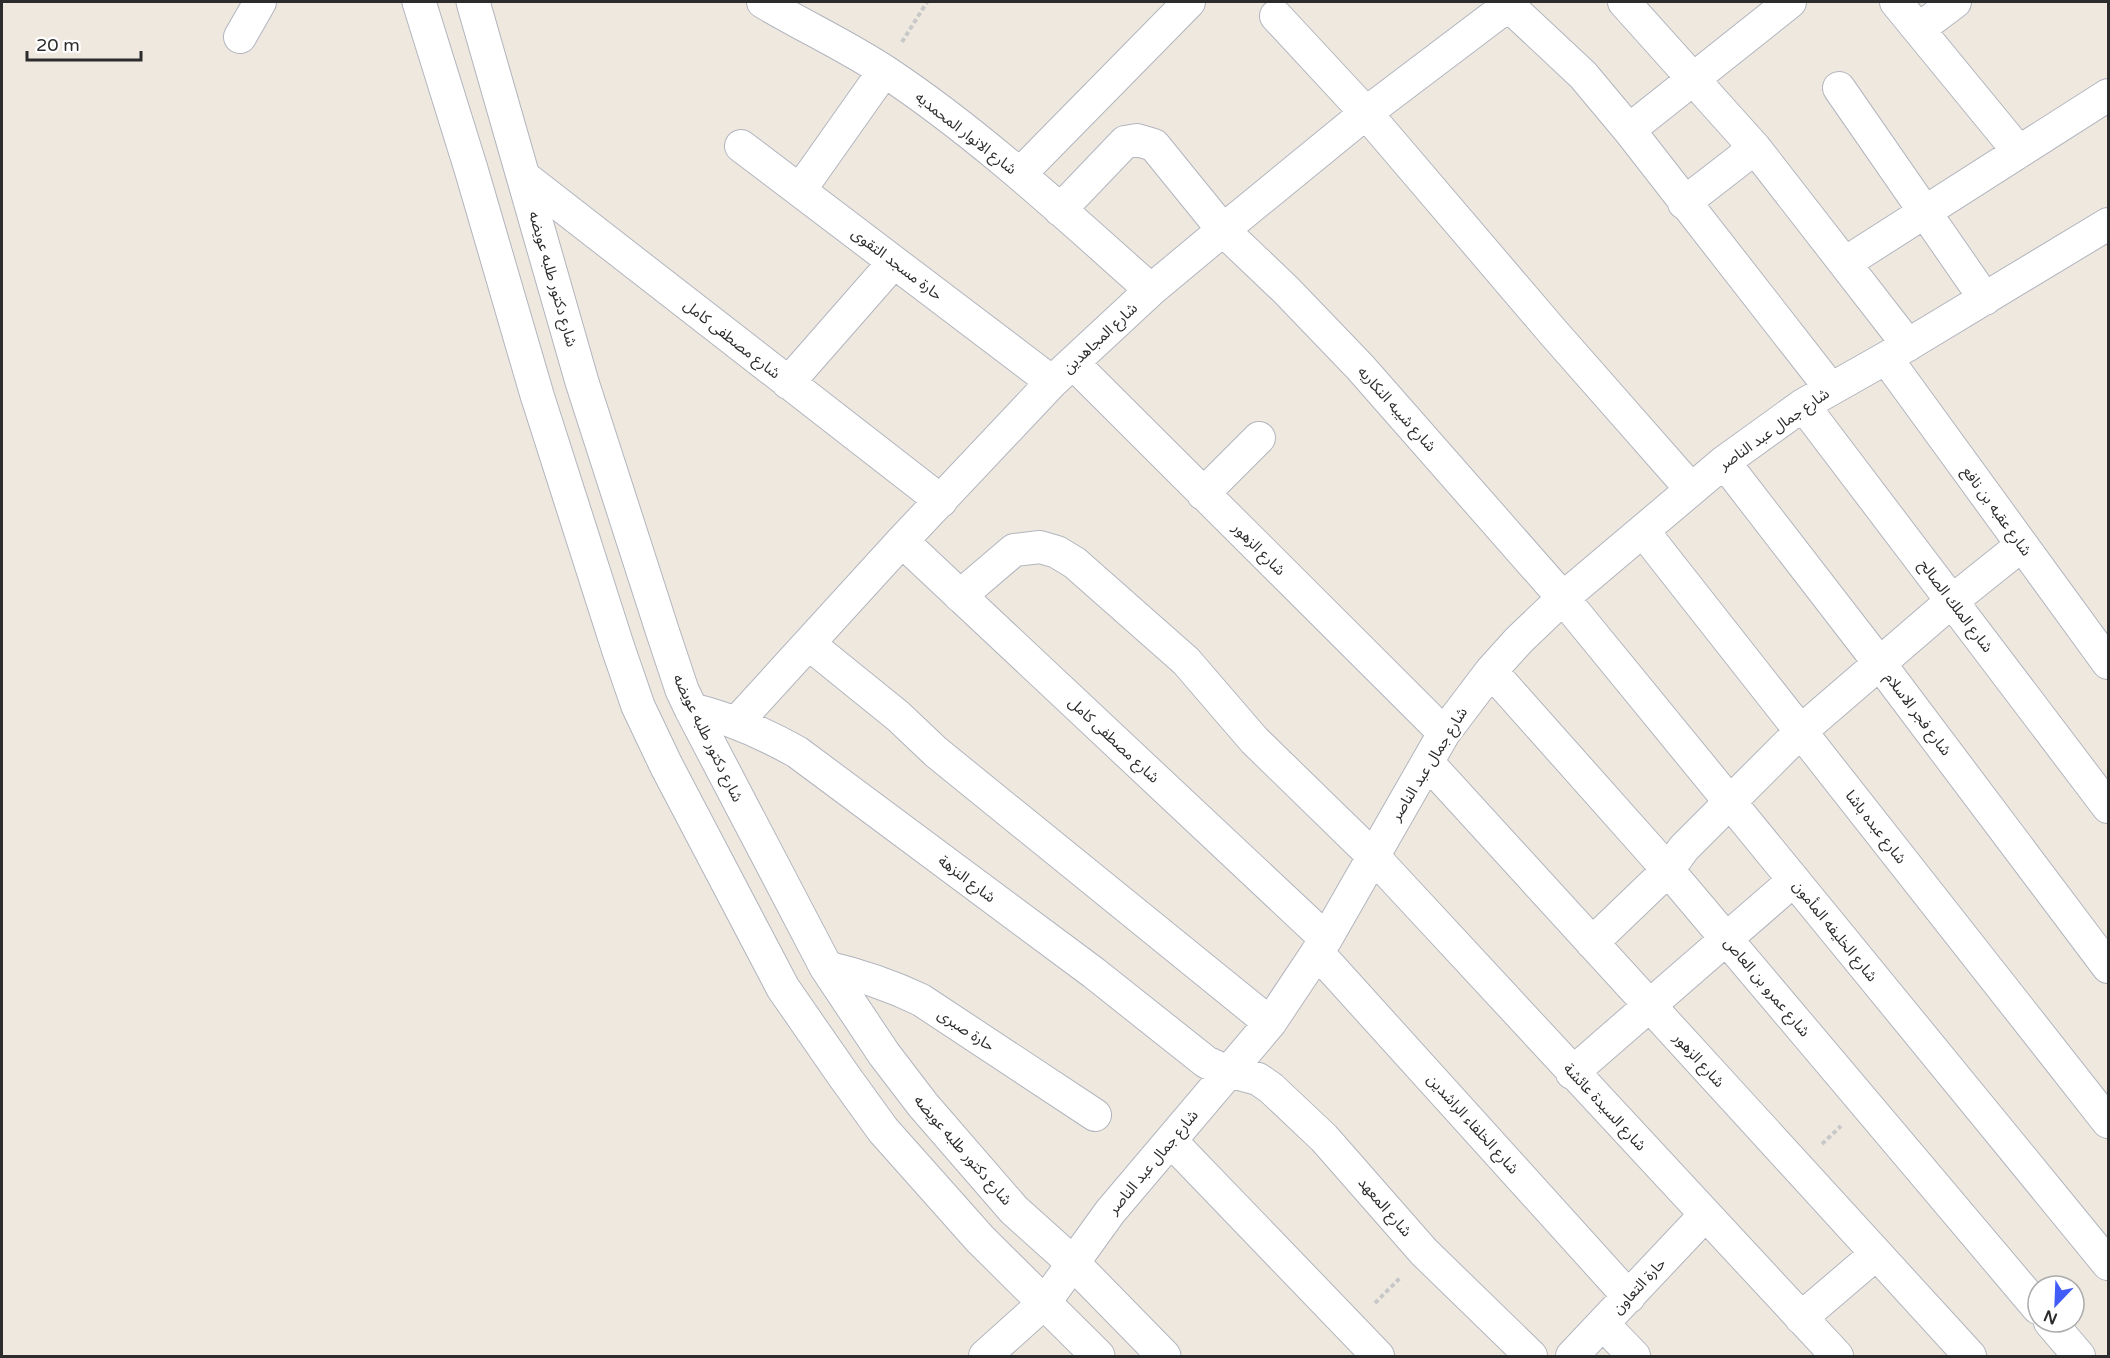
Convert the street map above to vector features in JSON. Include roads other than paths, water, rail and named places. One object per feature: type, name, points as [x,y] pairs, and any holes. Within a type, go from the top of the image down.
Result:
[{"type":"street","points":[[240,38],[260,2]]},
{"type":"street","points":[[419,2],[537,395],[638,706],[666,765],[783,988],[883,1130],[980,1239],[1098,1356]]},
{"type":"street","name":"شارع دكتور طلبه عويضه","points":[[473,2],[585,392],[682,690],[691,709],[826,967],[884,1054],[923,1105],[1014,1210],[1072,1262],[1164,1356]]},
{"type":"street","name":"شارع الانوار المحمديه","points":[[763,2],[884,70],[980,140],[1151,290]]},
{"type":"street","points":[[1020,174],[1190,2]]},
{"type":"street","points":[[1629,130],[1790,2]]},
{"type":"street","points":[[1896,2],[2019,152]]},
{"type":"street","points":[[1919,29],[1955,2]]},
{"type":"street","points":[[1516,5],[1584,75],[1831,389]]},
{"type":"street","name":"شارع المجاهدين","points":[[737,722],[902,541],[1063,373],[1151,290],[1366,113],[1516,5]]},
{"type":"street","name":"شارع عقبه بن نافع","points":[[1636,6],[1694,79],[1755,148],[1845,263],[1897,352],[2022,545],[2109,663]]},
{"type":"street","points":[[1276,16],[1366,113],[1691,489]]},
{"type":"street","points":[[800,190],[884,70]]},
{"type":"street","points":[[1839,88],[1985,299]]},
{"type":"street","points":[[1845,263],[2109,95]]},
{"type":"street","name":"شارع شيبه النكاريه","points":[[1060,210],[1125,142],[1137,140],[1154,145],[1223,230],[1286,290],[1360,367],[1563,598]]},
{"type":"street","name":"حارة مسجد التقوى","points":[[741,146],[894,262],[1063,373]]},
{"type":"street","points":[[1684,203],[1755,148]]},
{"type":"street","name":"شارع مصطفى كامل","points":[[523,176],[941,501]]},
{"type":"street","name":"شارع جمال عبد الناصر","points":[[985,1356],[1045,1302],[1110,1212],[1270,1023],[1322,945],[1397,814],[1429,764],[1444,733],[1491,671],[1519,640],[1563,598],[1691,489],[1724,462],[1803,405],[1897,352],[2109,224]]},
{"type":"street","points":[[788,382],[894,262]]},
{"type":"street","name":"شارع الزهور","points":[[1063,373],[1203,494],[1444,733]]},
{"type":"street","name":"شارع الملك الصالح","points":[[1803,405],[2109,807]]},
{"type":"street","points":[[1203,494],[1259,438]]},
{"type":"street","name":"شارع فجر الاسلام","points":[[1724,462],[1880,664],[2109,968]]},
{"type":"street","name":"شارع عبده باشا","points":[[1643,531],[2109,1122]]},
{"type":"street","name":"شارع مصطفى كامل","points":[[902,541],[1322,945]]},
{"type":"street","points":[[1592,943],[1668,870],[1684,848],[1801,731],[1952,601],[2022,545]]},
{"type":"street","name":"شارع السيدة عائشة","points":[[960,596],[1014,550],[1040,547],[1057,552],[1075,563],[1186,661],[1254,740],[1374,857],[1837,1356]]},
{"type":"street","name":"شارع الخليفه المأمون","points":[[1563,598],[2109,1264]]},
{"type":"street","points":[[809,644],[897,716],[936,752],[1270,1023]]},
{"type":"street","name":"شارع عمرو بن العاص","points":[[1491,671],[1668,870],[2026,1294]]},
{"type":"street","name":"شارع النزهة","points":[[691,709],[737,722],[797,753],[1094,973],[1206,1062],[1213,1067],[1230,1071]]},
{"type":"street","name":"شارع الزهور","points":[[1429,764],[1970,1356]]},
{"type":"street","points":[[1572,1073],[1794,880]]},
{"type":"street","name":"شارع الخلفاء الراشدين","points":[[1322,945],[1629,1296]]},
{"type":"street","name":"حارة صبرى","points":[[826,967],[891,986],[921,1000],[1095,1115]]},
{"type":"street","name":"شارع المعهد","points":[[1230,1071],[1258,1079],[1271,1088],[1324,1138],[1425,1252],[1531,1356]]},
{"type":"street","points":[[1171,1141],[1378,1356]]},
{"type":"street","points":[[980,1239],[1014,1210]]},
{"type":"street","name":"حارة التعاون","points":[[1572,1356],[1705,1215]]},
{"type":"street","points":[[1801,1318],[1876,1254]]},
{"type":"street","points":[[1603,1324],[1634,1356]]},
{"type":"street","points":[[2060,1334],[2079,1356]]}]
